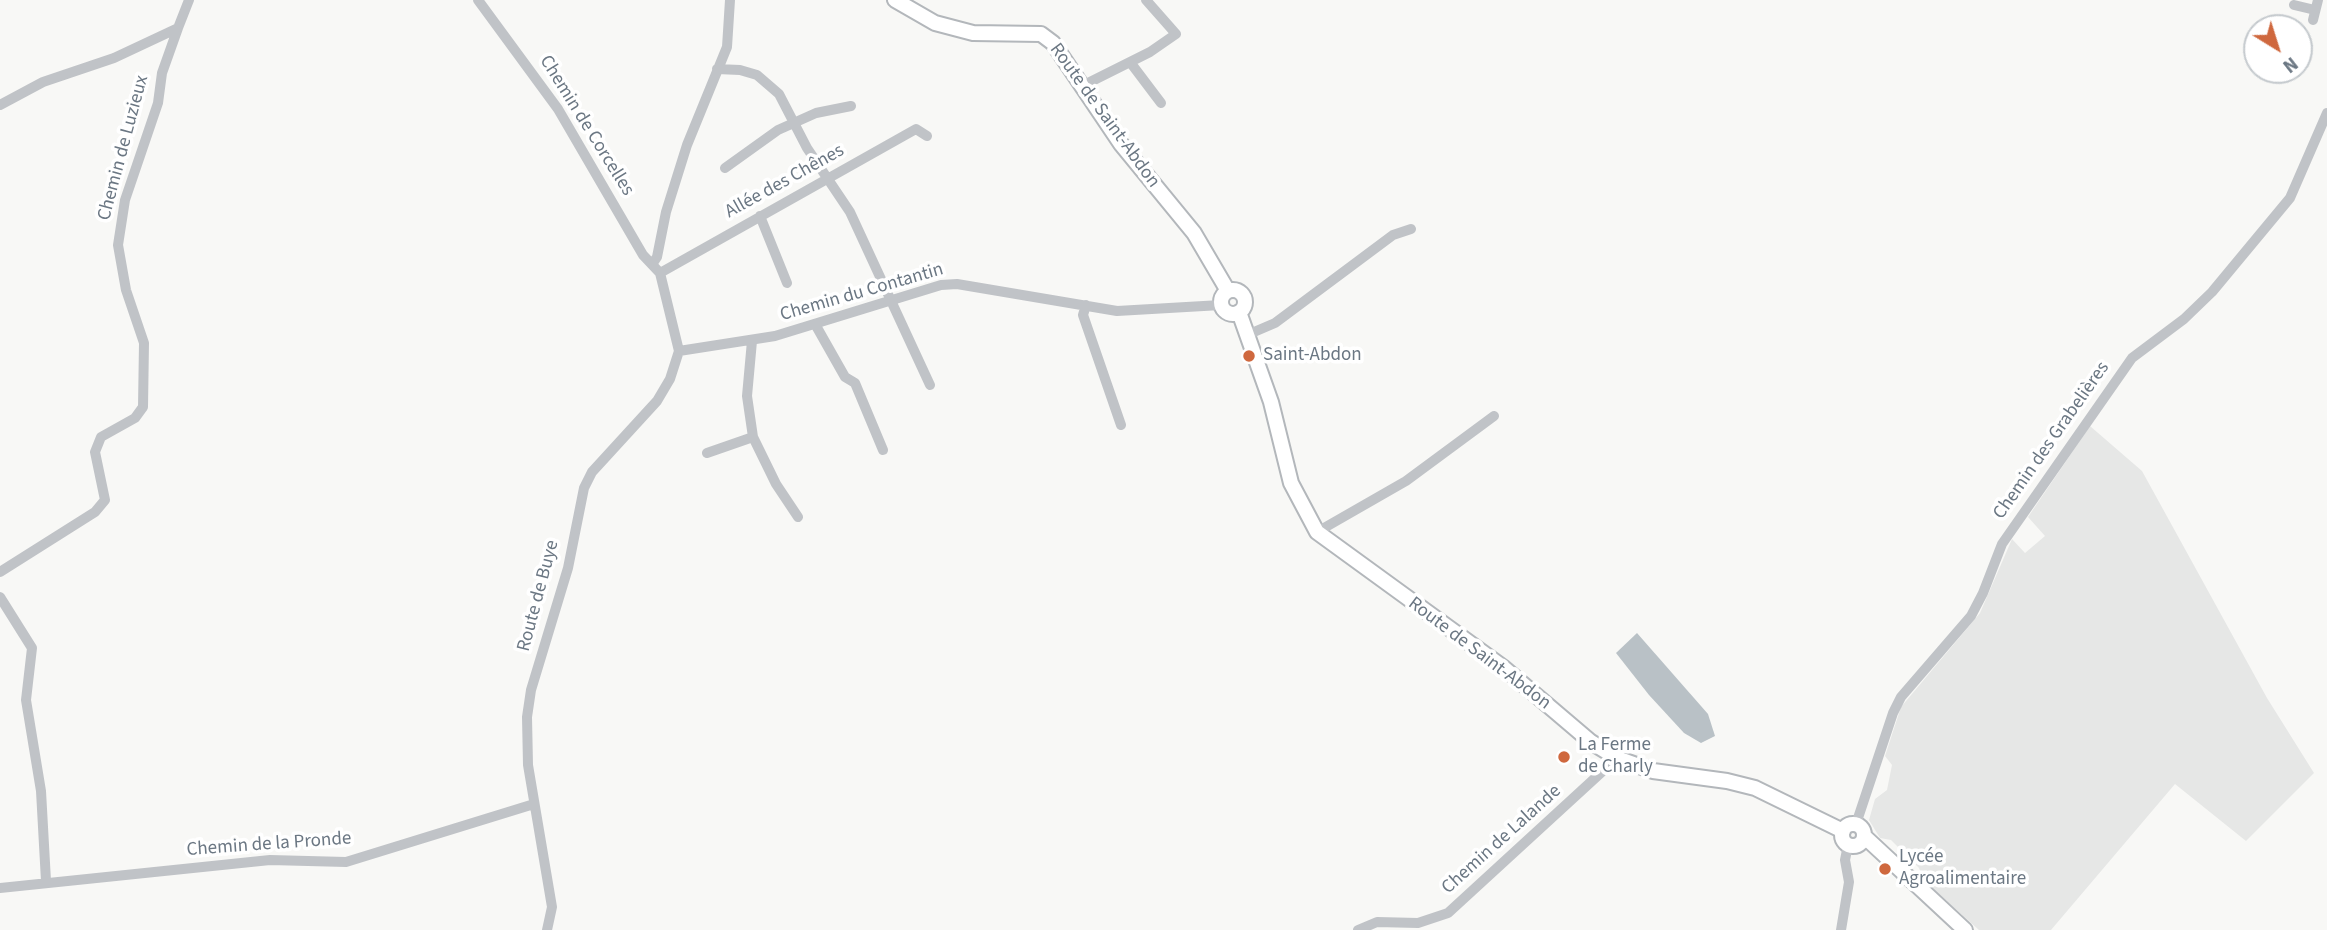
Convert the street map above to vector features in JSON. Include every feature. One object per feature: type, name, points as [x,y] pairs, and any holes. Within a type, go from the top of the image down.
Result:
[{"type":"main road","name":"Route de Saint-Abdon","points":[[898,1],[935,23],[973,33],[1041,34],[1054,43],[1121,144],[1194,233],[1228,292]]},
{"type":"main road","points":[[1236,291],[1244,299],[1239,312],[1228,313],[1221,305],[1223,296],[1228,292],[1236,291]]},
{"type":"main road","name":"Route de Saint-Abdon","points":[[1239,312],[1271,402],[1291,483],[1317,532],[1504,668],[1591,742],[1617,758],[1653,771],[1727,781],[1755,788],[1849,833]]},
{"type":"main road","points":[[1849,833],[1858,845],[1865,837],[1965,930]]},
{"type":"street","points":[[0,105],[43,82],[114,58],[178,28],[189,0]]},
{"type":"street","name":"Chemin de Corcelles","points":[[478,0],[558,109],[643,254],[660,273]]},
{"type":"street","points":[[653,263],[657,257],[666,212],[687,145],[727,47],[730,0]]},
{"type":"street","points":[[1084,85],[1176,34],[1146,0]]},
{"type":"street","points":[[2294,5],[2315,10]]},
{"type":"street","name":"Chemin de Luzieux","points":[[0,572],[100,506],[105,500],[95,452],[101,437],[135,418],[143,407],[144,343],[126,290],[118,245],[125,200],[158,103],[162,73],[178,28]]},
{"type":"street","points":[[1129,62],[1161,103]]},
{"type":"street","points":[[717,69],[740,70],[769,83],[779,94],[793,123],[850,212],[930,385]]},
{"type":"street","points":[[726,168],[756,144],[793,123],[817,113],[850,106]]},
{"type":"street","name":"Chemin des Grabelières","points":[[1840,930],[1849,882],[1844,860],[1849,833],[1891,716],[1901,698],[1971,616],[2002,544],[2132,358],[2184,319],[2212,292],[2290,198],[2327,113]]},
{"type":"street","name":"Allée des Chênes","points":[[660,273],[916,129],[927,136]]},
{"type":"street","points":[[760,216],[787,282]]},
{"type":"street","points":[[1247,335],[1275,323],[1393,235],[1411,229]]},
{"type":"street","points":[[660,273],[679,351]]},
{"type":"street","name":"Chemin du Contantin","points":[[679,351],[752,341],[941,285],[957,284],[1117,311],[1221,305]]},
{"type":"street","points":[[1086,305],[1083,315],[1121,425]]},
{"type":"street","points":[[815,324],[845,377],[855,383],[883,450]]},
{"type":"street","points":[[752,341],[747,396],[753,437],[776,484],[798,517]]},
{"type":"street","name":"Route de Buye","points":[[547,930],[552,919],[552,907],[534,804],[527,717],[531,690],[568,569],[584,488],[592,472],[657,401],[670,379],[679,351]]},
{"type":"street","points":[[1317,532],[1406,481],[1494,416]]},
{"type":"street","points":[[707,453],[753,437]]},
{"type":"street","points":[[0,597],[32,648],[26,700],[41,791],[47,881]]},
{"type":"street","name":"Chemin de Lalande","points":[[1358,930],[1377,922],[1418,923],[1448,913],[1617,758]]},
{"type":"street","name":"Chemin de la Pronde","points":[[0,888],[47,881],[270,860],[346,862],[534,804]]},
{"type":"shaded area","points":[[2090,426],[2142,471],[2267,698],[2314,773],[2246,841],[2175,784],[2051,930],[1979,930],[1924,881],[1919,868],[1891,840],[1880,838],[1869,820],[1875,799],[1887,790],[1892,765],[1885,756],[1901,707],[1980,613],[2012,539],[2025,553],[2045,536],[2028,517]]},
{"type":"shaded area","points":[[1637,633],[1708,714],[1715,736],[1701,743],[1684,733],[1616,653]]},
{"type":"place","name":"Saint-Abdon","points":[[1249,356]]},
{"type":"place","name":"La Ferme de Charly","points":[[1564,757]]},
{"type":"place","name":"Lycée Agroalimentaire","points":[[1885,869]]}]
